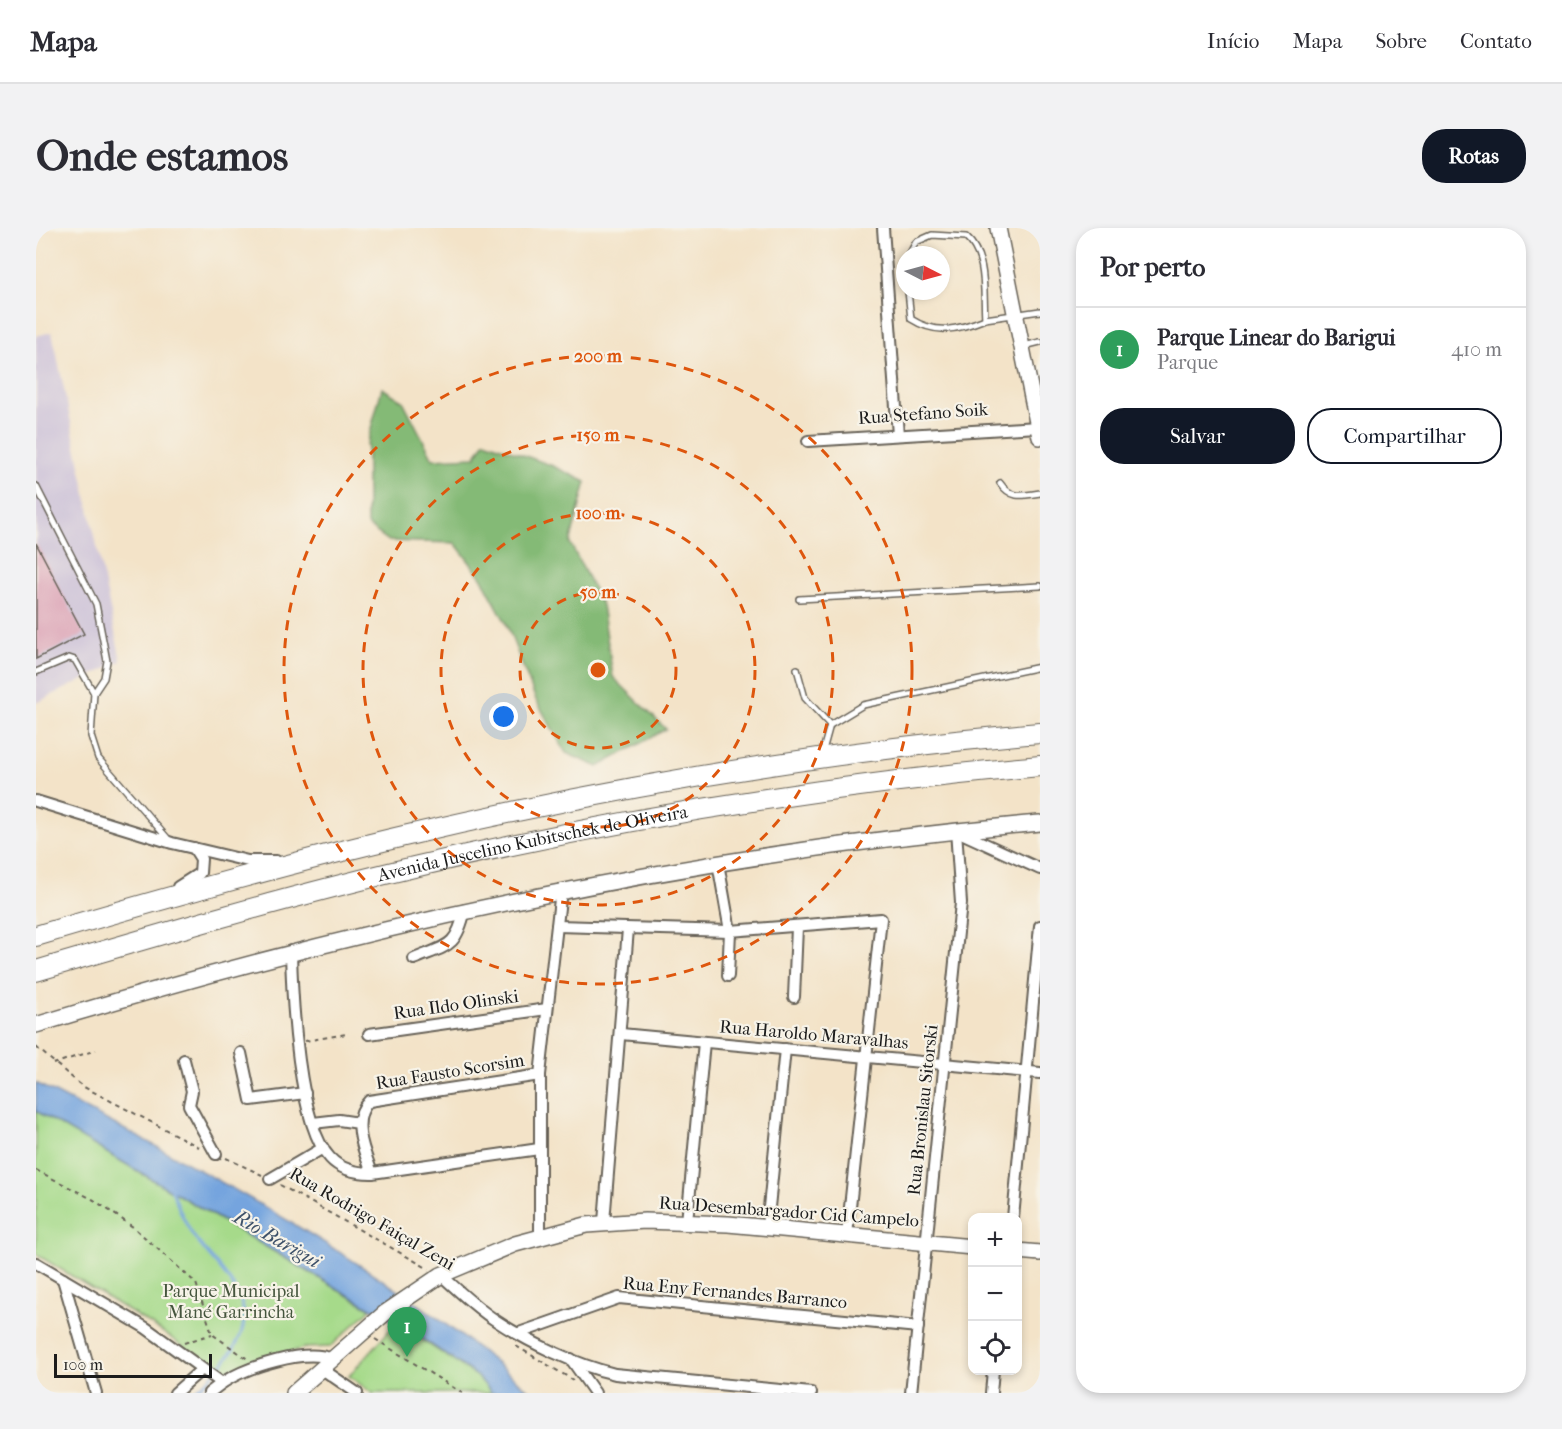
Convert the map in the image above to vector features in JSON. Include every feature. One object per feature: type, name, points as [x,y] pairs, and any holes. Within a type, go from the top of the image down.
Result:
[{"type":"highway","name":"Avenida Juscelino Kubitschek de Oliveira","points":[[36,936],[308,860],[554,803],[725,772],[821,758],[1040,733]]},
{"type":"highway","name":"Avenida Juscelino Kubitschek de Oliveira","points":[[36,971],[288,898],[543,839],[816,791],[1040,766]]},
{"type":"main road","points":[[998,228],[1039,430]]},
{"type":"main road","points":[[1011,735],[1040,723]]},
{"type":"main road","points":[[36,1025],[187,979],[291,951],[561,890],[718,863],[956,830],[1040,823]]},
{"type":"main road","name":"Rua Desembargador Cid Campelo","points":[[294,1393],[368,1327],[422,1286],[441,1275],[485,1255],[540,1236],[604,1222],[687,1222],[767,1227],[968,1247]]},
{"type":"main road","points":[[1022,1251],[1040,1253]]},
{"type":"street","points":[[883,228],[898,435]]},
{"type":"street","name":"Rua Stefano Soik","points":[[808,441],[1039,430]]},
{"type":"street","points":[[36,801],[172,843],[248,861],[308,860]]},
{"type":"street","points":[[956,830],[1040,868]]},
{"type":"street","name":"Rua Bronislau Sitorski","points":[[911,1393],[961,894],[956,830]]},
{"type":"street","points":[[132,908],[195,878],[202,866],[194,848]]},
{"type":"street","points":[[718,863],[730,931],[728,976]]},
{"type":"street","points":[[540,1236],[538,1149],[540,1075],[561,890]]},
{"type":"street","points":[[414,959],[450,944],[457,937],[465,910]]},
{"type":"street","points":[[557,926],[730,931],[881,919],[847,1235]]},
{"type":"street","points":[[1013,1213],[1040,926]]},
{"type":"street","points":[[794,996],[797,927]]},
{"type":"street","points":[[604,1222],[628,929]]},
{"type":"street","points":[[291,951],[297,1043],[305,1094],[313,1123],[329,1158],[347,1170],[372,1173],[538,1149]]},
{"type":"street","name":"Rua Ildo Olinski","points":[[369,1034],[547,1009]]},
{"type":"street","name":"Rua Haroldo Maravalhas","points":[[621,1034],[1040,1073]]},
{"type":"street","points":[[687,1222],[704,1042]]},
{"type":"street","points":[[767,1227],[785,1049]]},
{"type":"street","points":[[241,1053],[251,1100],[305,1094]]},
{"type":"street","points":[[184,1060],[192,1091],[189,1105],[216,1154]]},
{"type":"street","name":"Rua Fausto Scorsim","points":[[359,1123],[366,1103],[374,1099],[540,1075]]},
{"type":"street","points":[[313,1123],[339,1120],[359,1123],[362,1144],[372,1173]]},
{"type":"street","points":[[270,1179],[323,1148]]},
{"type":"street","points":[[36,1263],[172,1347],[212,1377]]},
{"type":"street","name":"Rua Rodrigo Faiçal Zeni","points":[[441,1275],[485,1313],[519,1333],[570,1358],[615,1374],[811,1393]]},
{"type":"street","points":[[63,1279],[96,1393]]},
{"type":"street","name":"Rua Eny Fernandes Barranco","points":[[519,1333],[619,1298],[918,1327]]},
{"type":"street","points":[[175,1393],[212,1377],[311,1355],[327,1364],[357,1393]]},
{"type":"street","points":[[570,1358],[596,1393]]},
{"type":"street","points":[[991,1393],[993,1375]]},
{"type":"street","points":[[209,1393],[212,1377]]},
{"type":"lane","points":[[914,246],[916,242],[932,235],[966,237],[975,244],[982,263],[985,320]]},
{"type":"lane","points":[[909,300],[911,319],[925,328],[960,329],[985,320],[1040,311]]},
{"type":"lane","points":[[1021,347],[1040,342]]},
{"type":"lane","points":[[1000,483],[1006,492],[1015,496],[1040,493]]},
{"type":"lane","points":[[36,486],[96,604],[107,660],[104,678],[94,693]]},
{"type":"lane","points":[[798,598],[1040,586]]},
{"type":"lane","points":[[36,672],[73,658],[92,684],[94,693],[91,736],[98,758],[172,843]]},
{"type":"lane","points":[[821,758],[830,725],[863,705],[1040,667]]},
{"type":"lane","points":[[797,669],[805,698],[830,725]]},
{"type":"path","points":[[297,1043],[346,1034]]},
{"type":"path","name":"Rua Rodrigo Faiçal Zeni","points":[[36,1047],[53,1064],[82,1086],[183,1139],[270,1179],[333,1217],[441,1275]]},
{"type":"path","points":[[53,1064],[96,1050]]},
{"type":"path","points":[[36,1170],[94,1200],[133,1227],[196,1283],[212,1334],[238,1353]]},
{"type":"path","points":[[368,1327],[462,1393]]},
{"type":"path","points":[[172,1347],[212,1334]]},
{"type":"shaded area","points":[[52,332],[121,661],[36,703],[36,336]]},
{"type":"green space","points":[[382,388],[403,401],[433,459],[475,457],[485,441],[553,466],[586,482],[570,543],[602,605],[613,677],[666,729],[598,767],[566,753],[536,700],[506,623],[481,577],[455,543],[389,541],[367,525],[367,444]]},
{"type":"green space","name":"Parque Municipal Mané Garrincha","points":[[36,1111],[371,1309],[330,1347],[304,1348],[221,1373],[158,1329],[36,1254]]},
{"type":"green space","points":[[396,1323],[477,1376],[492,1393],[372,1393],[349,1376]]},
{"type":"water","name":"Rio Barigui","points":[[36,1083],[230,1187],[356,1262],[417,1303],[532,1393],[492,1393],[477,1376],[420,1337],[36,1111]]},
{"type":"building","points":[[36,543],[84,634],[36,659]]},
{"type":"waterway","points":[[171,1188],[192,1234],[237,1293],[244,1315],[240,1337],[227,1359],[192,1393]]},
{"type":"place","name":"Parque Linear do Barigui","points":[[407,1357]]}]
